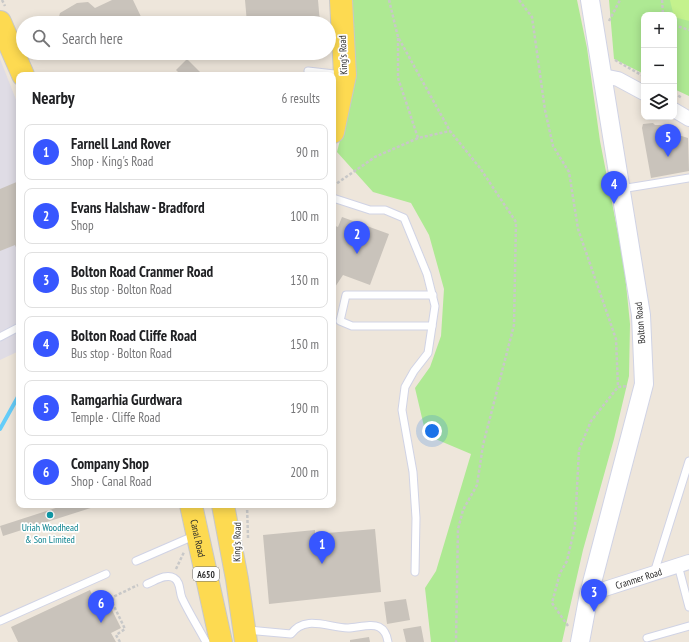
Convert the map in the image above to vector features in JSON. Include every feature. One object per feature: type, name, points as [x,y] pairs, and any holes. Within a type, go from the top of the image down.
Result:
[{"type":"main road","name":"King's Road","points":[[336,118],[345,75],[341,0]]},
{"type":"main road","points":[[0,22],[16,59]]},
{"type":"main road","points":[[16,60],[22,72]]},
{"type":"main road","name":"Canal Road","points":[[192,508],[221,642]]},
{"type":"main road","points":[[223,508],[237,579],[246,636]]},
{"type":"main road","name":"King's Road","points":[[237,579],[238,508]]},
{"type":"street","name":"Bolton Road","points":[[575,635],[589,594],[644,384],[641,315],[590,0]]},
{"type":"street","points":[[603,76],[618,79],[641,91]]},
{"type":"street","points":[[677,112],[689,119]]},
{"type":"street","name":"Cranmer Road","points":[[589,594],[684,564]]},
{"type":"lane","points":[[308,71],[317,72]]},
{"type":"lane","points":[[336,74],[345,75]]},
{"type":"lane","points":[[621,189],[689,178]]},
{"type":"lane","points":[[336,199],[370,210],[385,210],[404,218],[427,274],[433,295],[435,306],[428,353],[414,370],[405,387],[402,410],[413,472],[416,507],[414,572]]},
{"type":"lane","points":[[432,326],[352,326],[340,321],[346,295],[433,295]]},
{"type":"lane","points":[[0,337],[16,329]]},
{"type":"lane","points":[[654,573],[689,461]]},
{"type":"lane","points":[[136,561],[198,534]]},
{"type":"lane","points":[[684,564],[689,607]]},
{"type":"lane","points":[[0,621],[106,574]]},
{"type":"lane","points":[[148,584],[169,576],[178,582],[181,597],[206,642]]},
{"type":"lane","points":[[246,636],[291,634],[295,628],[301,625],[319,623],[346,628],[378,626],[385,632],[388,642]]},
{"type":"lane","points":[[647,638],[689,626]]},
{"type":"path","points":[[389,0],[398,37],[398,78],[418,138]]},
{"type":"path","points":[[519,0],[532,17],[545,110],[553,146],[569,172],[578,228],[616,339],[618,387],[591,421],[579,450],[575,526],[567,561],[560,573],[552,603],[575,635]]},
{"type":"path","points":[[662,0],[663,12]]},
{"type":"path","points":[[607,16],[608,23]]},
{"type":"path","points":[[677,26],[689,30]]},
{"type":"path","points":[[398,37],[450,131],[480,168],[516,222],[514,325],[482,445],[477,485],[463,510],[458,529],[456,642]]},
{"type":"path","points":[[610,57],[641,74]]},
{"type":"path","points":[[336,184],[375,158],[418,138],[450,131]]},
{"type":"path","points":[[618,387],[644,384]]},
{"type":"shaded area","points":[[0,59],[16,99],[16,352],[0,360]]},
{"type":"green space","points":[[350,0],[577,0],[587,48],[600,141],[624,264],[630,324],[629,376],[614,439],[583,550],[562,642],[431,642],[425,588],[436,571],[471,454],[426,435],[415,388],[430,367],[441,336],[444,289],[429,235],[411,203],[373,192],[337,152],[349,104]]},
{"type":"green space","points":[[609,0],[689,0],[689,96],[677,90],[677,12],[641,12],[641,72],[614,59]]},
{"type":"green space","points":[[670,0],[689,0],[689,21],[677,18],[677,12],[673,12]]},
{"type":"building","points":[[112,0],[133,0],[141,16],[59,16],[60,13],[77,3],[88,2],[95,8]]},
{"type":"building","points":[[245,0],[318,0],[319,16],[246,16]]},
{"type":"building","points":[[186,60],[188,60],[200,72],[178,72],[176,70]]},
{"type":"building","points":[[653,123],[655,125],[665,127],[666,132],[671,131],[672,133],[688,138],[689,171],[651,178],[642,128],[643,124]]},
{"type":"building","points":[[16,182],[16,248],[15,245],[0,251],[0,189]]},
{"type":"building","points":[[342,217],[389,234],[370,285],[343,275],[336,286],[336,226],[338,227]]},
{"type":"building","name":"Uriah Woodhead & Son Limited","points":[[56,508],[91,508],[3,536],[0,526]]},
{"type":"building","points":[[375,529],[381,592],[269,604],[263,535],[315,530],[315,534]]},
{"type":"building","points":[[90,590],[99,609],[109,604],[121,628],[111,633],[116,642],[18,642],[11,627]]},
{"type":"building","points":[[406,599],[410,620],[387,624],[384,602]]},
{"type":"building","points":[[421,626],[424,642],[406,642],[403,629]]},
{"type":"building","points":[[369,637],[370,642],[350,642],[350,640]]},
{"type":"waterway","points":[[0,429],[16,400]]},
{"type":"place","name":"Ramgarhia Gurdwara","points":[[668,157]]},
{"type":"place","name":"Bolton Road Cliffe Road","points":[[614,204]]},
{"type":"place","name":"Evans Halshaw - Bradford","points":[[357,254]]},
{"type":"place","name":"Uriah Woodhead & Son Limited","points":[[50,515]]},
{"type":"place","name":"Farnell Land Rover","points":[[322,564]]},
{"type":"place","name":"Bolton Road Cranmer Road","points":[[594,612]]},
{"type":"place","name":"Company Shop","points":[[101,623]]}]
